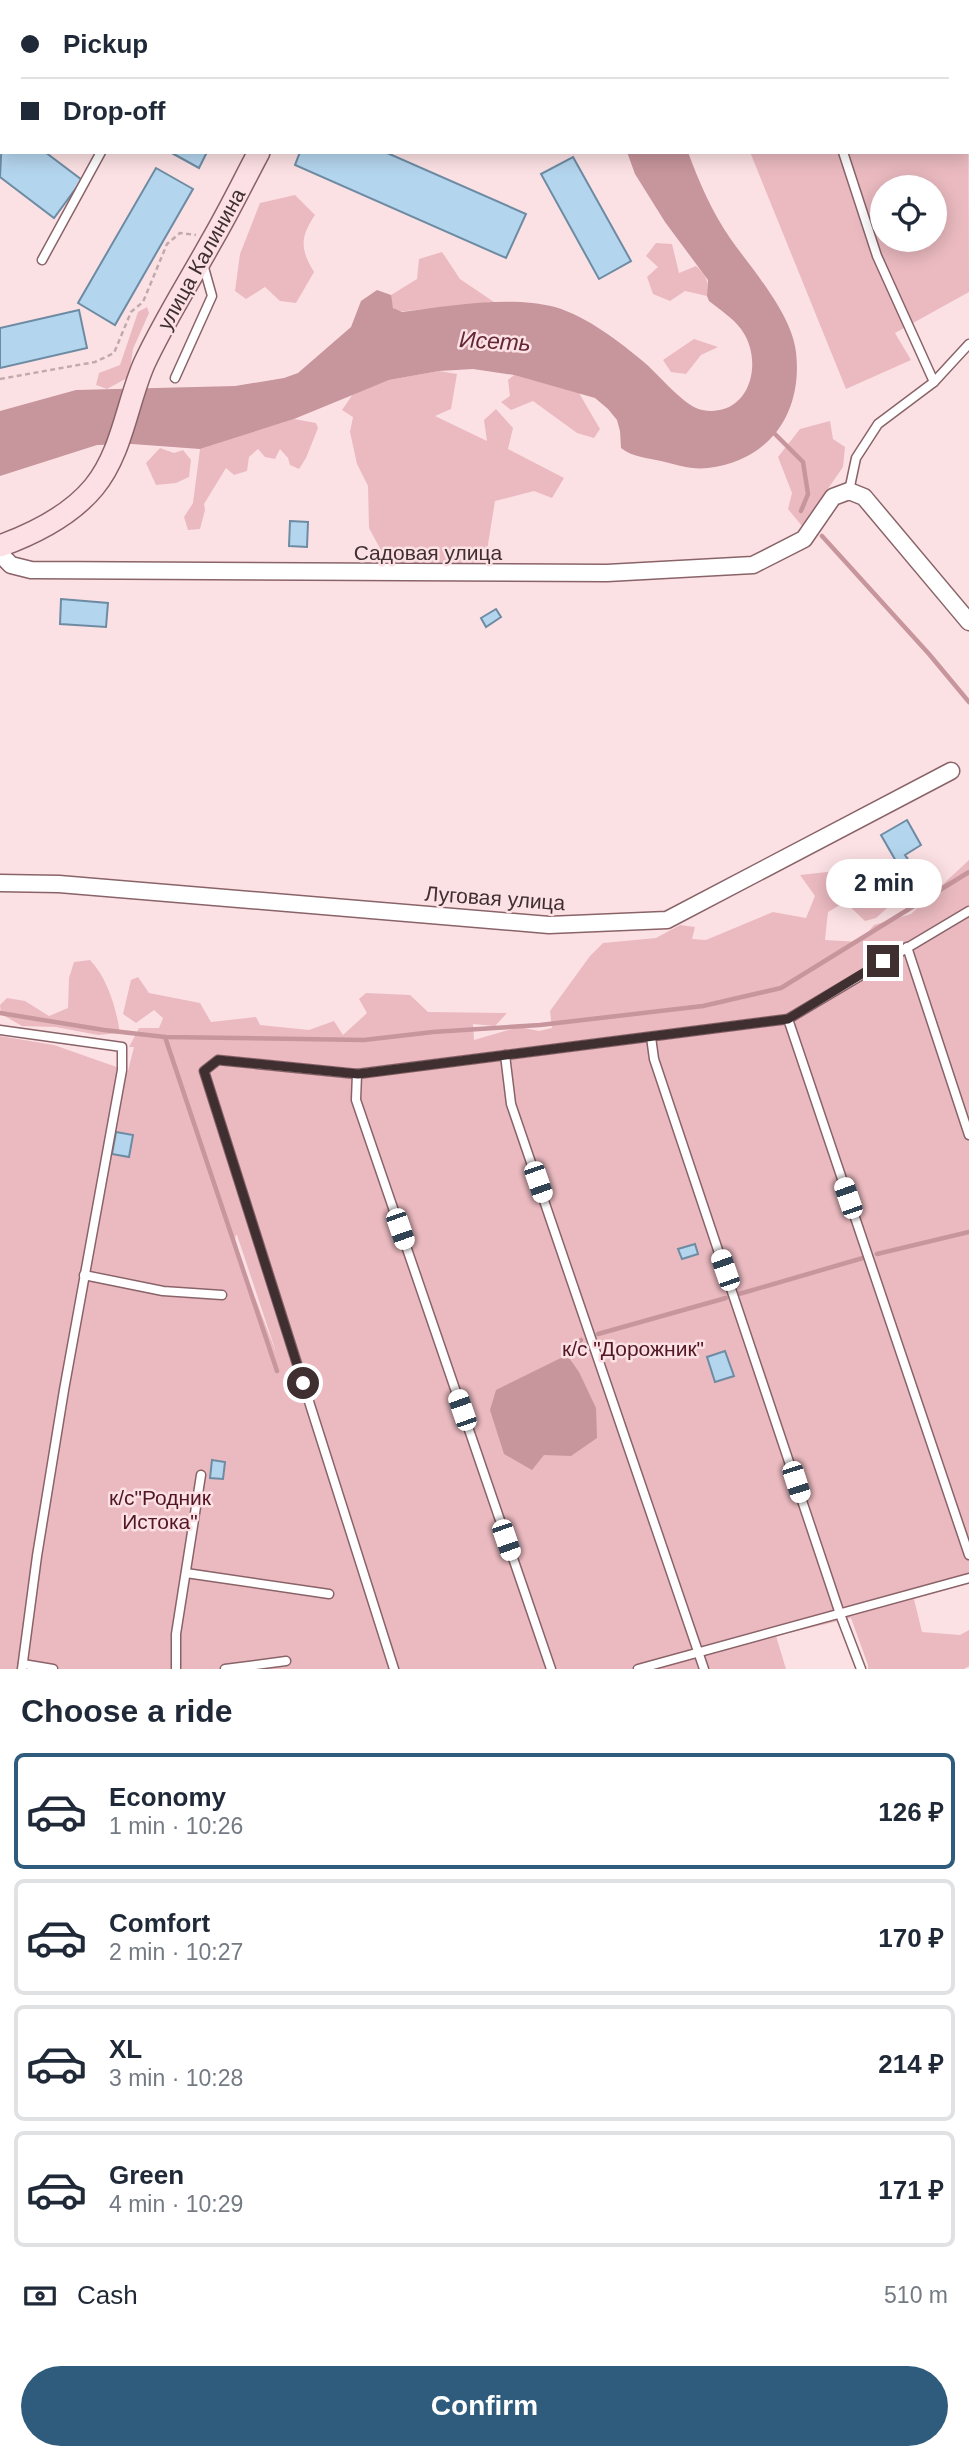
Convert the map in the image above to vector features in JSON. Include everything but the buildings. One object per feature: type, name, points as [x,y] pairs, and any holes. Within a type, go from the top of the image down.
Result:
[{"type":"main road","name":"улица Калинина","points":[[0,546],[27,536],[75,504],[94,487],[110,462],[144,366],[257,154]]},
{"type":"street","name":"Садовая улица","points":[[0,554],[11,565],[31,570],[607,573],[753,565],[804,539],[833,497],[849,491]]},
{"type":"street","points":[[849,491],[864,497],[969,622]]},
{"type":"street","name":"Луговая улица","points":[[0,883],[59,884],[549,925],[667,920],[951,771]]},
{"type":"lane","points":[[42,260],[100,154]]},
{"type":"lane","points":[[843,154],[877,257],[934,382]]},
{"type":"lane","points":[[175,379],[212,296],[201,260]]},
{"type":"lane","points":[[849,491],[856,458],[877,424],[934,382],[969,344]]},
{"type":"lane","points":[[394,1669],[204,1071],[218,1060],[358,1074],[788,1019],[969,911]]},
{"type":"lane","points":[[907,947],[969,1135]]},
{"type":"lane","points":[[788,1019],[969,1555]]},
{"type":"lane","points":[[0,1030],[122,1047],[122,1070],[84,1275],[37,1556],[22,1666],[54,1669]]},
{"type":"lane","points":[[651,1037],[654,1059],[840,1614],[861,1669]]},
{"type":"lane","points":[[505,1055],[511,1104],[704,1669]]},
{"type":"lane","points":[[358,1074],[356,1100],[551,1669]]},
{"type":"lane","points":[[84,1275],[163,1291],[222,1295]]},
{"type":"lane","points":[[176,1669],[176,1634],[201,1475]]},
{"type":"lane","points":[[186,1573],[329,1594]]},
{"type":"lane","points":[[638,1669],[969,1578]]},
{"type":"lane","points":[[225,1669],[286,1661]]},
{"type":"path","points":[[0,379],[95,362],[114,353],[131,312],[143,302],[167,244],[180,233],[214,237]]},
{"type":"green space","points":[[751,154],[969,154],[969,292],[895,333],[911,360],[846,389]]},
{"type":"green space","points":[[295,195],[315,215],[304,237],[304,250],[314,272],[296,303],[280,301],[265,287],[246,299],[235,291],[240,254],[260,203]]},
{"type":"green space","points":[[656,243],[672,244],[679,273],[696,266],[700,270],[706,279],[707,296],[685,291],[670,301],[653,294],[647,277],[658,267],[646,256]]},
{"type":"green space","points":[[442,252],[460,279],[494,302],[396,312],[391,303],[391,295],[417,279],[419,259]]},
{"type":"green space","points":[[147,307],[149,313],[133,349],[129,377],[107,389],[96,385],[99,373],[120,365],[138,312]]},
{"type":"green space","points":[[694,339],[718,347],[701,355],[686,374],[671,372],[663,360]]},
{"type":"green space","points":[[439,371],[457,374],[451,409],[435,416],[487,441],[484,420],[496,409],[513,428],[508,449],[564,478],[552,498],[534,491],[495,501],[485,563],[391,569],[369,528],[368,486],[357,464],[350,432],[353,417],[342,410],[353,394],[389,380]]},
{"type":"green space","points":[[514,375],[579,393],[600,429],[594,438],[577,433],[533,401],[511,410],[501,402],[510,396],[508,380]]},
{"type":"green space","points":[[294,419],[316,423],[318,428],[299,469],[290,465],[280,449],[275,459],[265,457],[258,449],[249,457],[247,471],[234,475],[226,468],[204,504],[200,529],[188,530],[184,517],[193,503],[200,449]]},
{"type":"green space","points":[[830,421],[833,439],[845,447],[843,467],[802,526],[788,509],[792,493],[778,457],[800,429]]},
{"type":"green space","points":[[160,448],[174,453],[183,450],[191,460],[189,477],[176,483],[156,485],[146,463]]},
{"type":"green space","name":"к/с \"Дорожник\"","points":[[902,854],[909,857],[902,872],[932,868],[876,918],[865,921],[845,902],[828,912],[825,940],[860,942],[874,925],[911,914],[969,860],[969,1584],[914,1599],[922,1632],[960,1635],[969,1630],[969,1666],[964,1669],[868,1669],[851,1618],[776,1636],[786,1669],[0,1669],[0,1036],[54,1045],[128,1071],[134,1047],[129,1047],[139,1028],[159,1028],[163,1018],[154,1010],[136,1023],[123,1014],[131,980],[138,977],[149,993],[200,1003],[211,1022],[256,1017],[260,1025],[309,1030],[334,1021],[343,1035],[367,1013],[359,999],[366,993],[410,995],[428,1012],[507,1013],[495,1026],[473,1024],[474,1040],[519,1027],[539,1031],[552,1028],[550,1011],[590,956],[603,943],[656,938],[680,925],[695,927],[692,939],[706,940],[773,912],[806,918],[815,896],[800,875],[845,870],[837,887],[843,899]],"holes":[[[237,1235],[277,1355],[234,1243]]]},
{"type":"green space","points":[[90,960],[102,976],[110,994],[120,1033],[98,1035],[56,1027],[22,1026],[1,1014],[0,1005],[7,998],[25,1001],[49,1016],[68,1008],[69,978],[74,962]]},
{"type":"water","name":"Исеть","points":[[628,154],[689,154],[717,218],[787,322],[796,352],[794,394],[788,413],[778,430],[765,444],[749,455],[730,463],[702,468],[684,467],[635,455],[621,448],[617,420],[595,398],[514,375],[473,369],[439,371],[389,380],[294,419],[200,449],[132,444],[97,445],[0,476],[0,411],[76,390],[235,386],[284,378],[298,373],[351,327],[361,301],[377,290],[391,295],[393,308],[402,312],[499,302],[555,307],[579,317],[614,339],[695,407],[718,410],[732,406],[742,397],[749,385],[752,356],[748,342],[738,325],[709,301],[708,280],[665,222],[635,174]]},
{"type":"water","points":[[567,1355],[579,1372],[596,1408],[597,1438],[571,1456],[544,1455],[532,1470],[504,1454],[490,1410],[496,1390]]},
{"type":"waterway","points":[[773,432],[803,462],[808,494],[801,511]]},
{"type":"waterway","points":[[822,536],[969,702]]},
{"type":"waterway","points":[[0,1013],[165,1037],[364,1040],[433,1032],[540,1025],[703,1006],[781,988],[969,872]]},
{"type":"waterway","points":[[165,1037],[277,1371]]},
{"type":"waterway","points":[[877,1254],[969,1232]]},
{"type":"waterway","points":[[739,1294],[863,1258]]},
{"type":"waterway","points":[[598,1334],[726,1298]]},
{"type":"waterway","points":[[567,1355],[581,1340]]},
{"type":"route","points":[[303,1383],[204,1071],[218,1060],[358,1074],[788,1019],[883,961]]},
{"type":"park label","name":"к/с\"Родник Истока\"","points":[[160,1509]]}]
